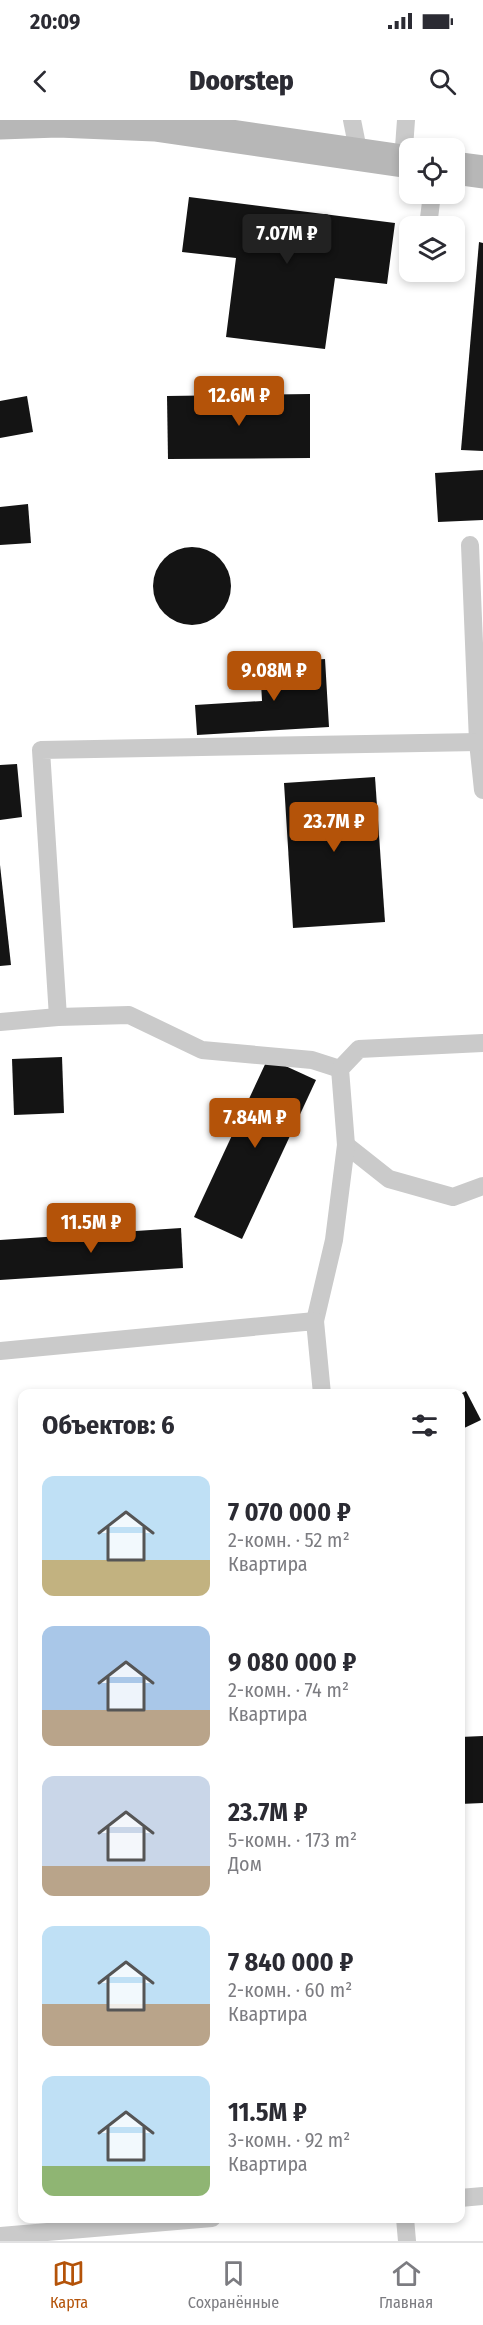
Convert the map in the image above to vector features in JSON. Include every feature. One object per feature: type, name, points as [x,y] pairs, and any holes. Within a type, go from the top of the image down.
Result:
[{"type":"street","points":[[0,123],[58,121],[156,123],[399,161]]},
{"type":"street","points":[[465,170],[483,172]]},
{"type":"lane","points":[[352,120],[359,155]]},
{"type":"lane","points":[[406,120],[406,138]]},
{"type":"lane","points":[[470,545],[478,742],[483,790]]},
{"type":"lane","points":[[58,1017],[40,750],[478,742]]},
{"type":"lane","points":[[0,1022],[58,1017],[129,1015],[202,1050],[312,1060],[340,1069]]},
{"type":"lane","points":[[322,1389],[315,1322],[334,1240],[346,1145],[340,1069],[359,1049],[483,1043]]},
{"type":"lane","points":[[346,1145],[389,1179],[453,1197],[483,1186]]},
{"type":"lane","points":[[0,1352],[315,1322]]},
{"type":"lane","points":[[465,2198],[483,2196]]},
{"type":"lane","points":[[0,2236],[153,2223]]},
{"type":"lane","points":[[405,2223],[407,2241]]},
{"type":"building","points":[[189,197],[395,223],[387,284],[335,278],[325,349],[226,337],[236,258],[182,252]]},
{"type":"building","points":[[479,242],[483,243],[483,451],[461,450]]},
{"type":"building","points":[[310,394],[310,458],[168,459],[167,396]]},
{"type":"building","points":[[27,396],[33,432],[0,438],[0,401]]},
{"type":"building","points":[[483,470],[483,520],[438,522],[435,473]]},
{"type":"building","points":[[28,504],[31,543],[0,545],[0,507]]},
{"type":"building","points":[[192,547],[207,550],[220,558],[228,571],[231,586],[228,601],[220,614],[207,622],[192,625],[177,622],[164,614],[156,601],[153,586],[156,571],[164,558],[177,550]]},
{"type":"building","points":[[325,659],[329,727],[197,735],[195,705],[262,701],[260,663]]},
{"type":"building","points":[[17,764],[22,817],[0,820],[0,765]]},
{"type":"building","points":[[375,777],[385,922],[293,928],[284,783]]},
{"type":"building","points":[[0,865],[11,965],[0,966]]},
{"type":"building","points":[[62,1057],[64,1113],[14,1115],[12,1059]]},
{"type":"building","points":[[268,1058],[316,1080],[242,1239],[194,1217]]},
{"type":"building","points":[[181,1228],[183,1268],[0,1280],[0,1240]]},
{"type":"building","points":[[465,1392],[481,1420],[465,1428]]},
{"type":"building","points":[[483,1736],[483,1803],[465,1804],[465,1737]]}]
